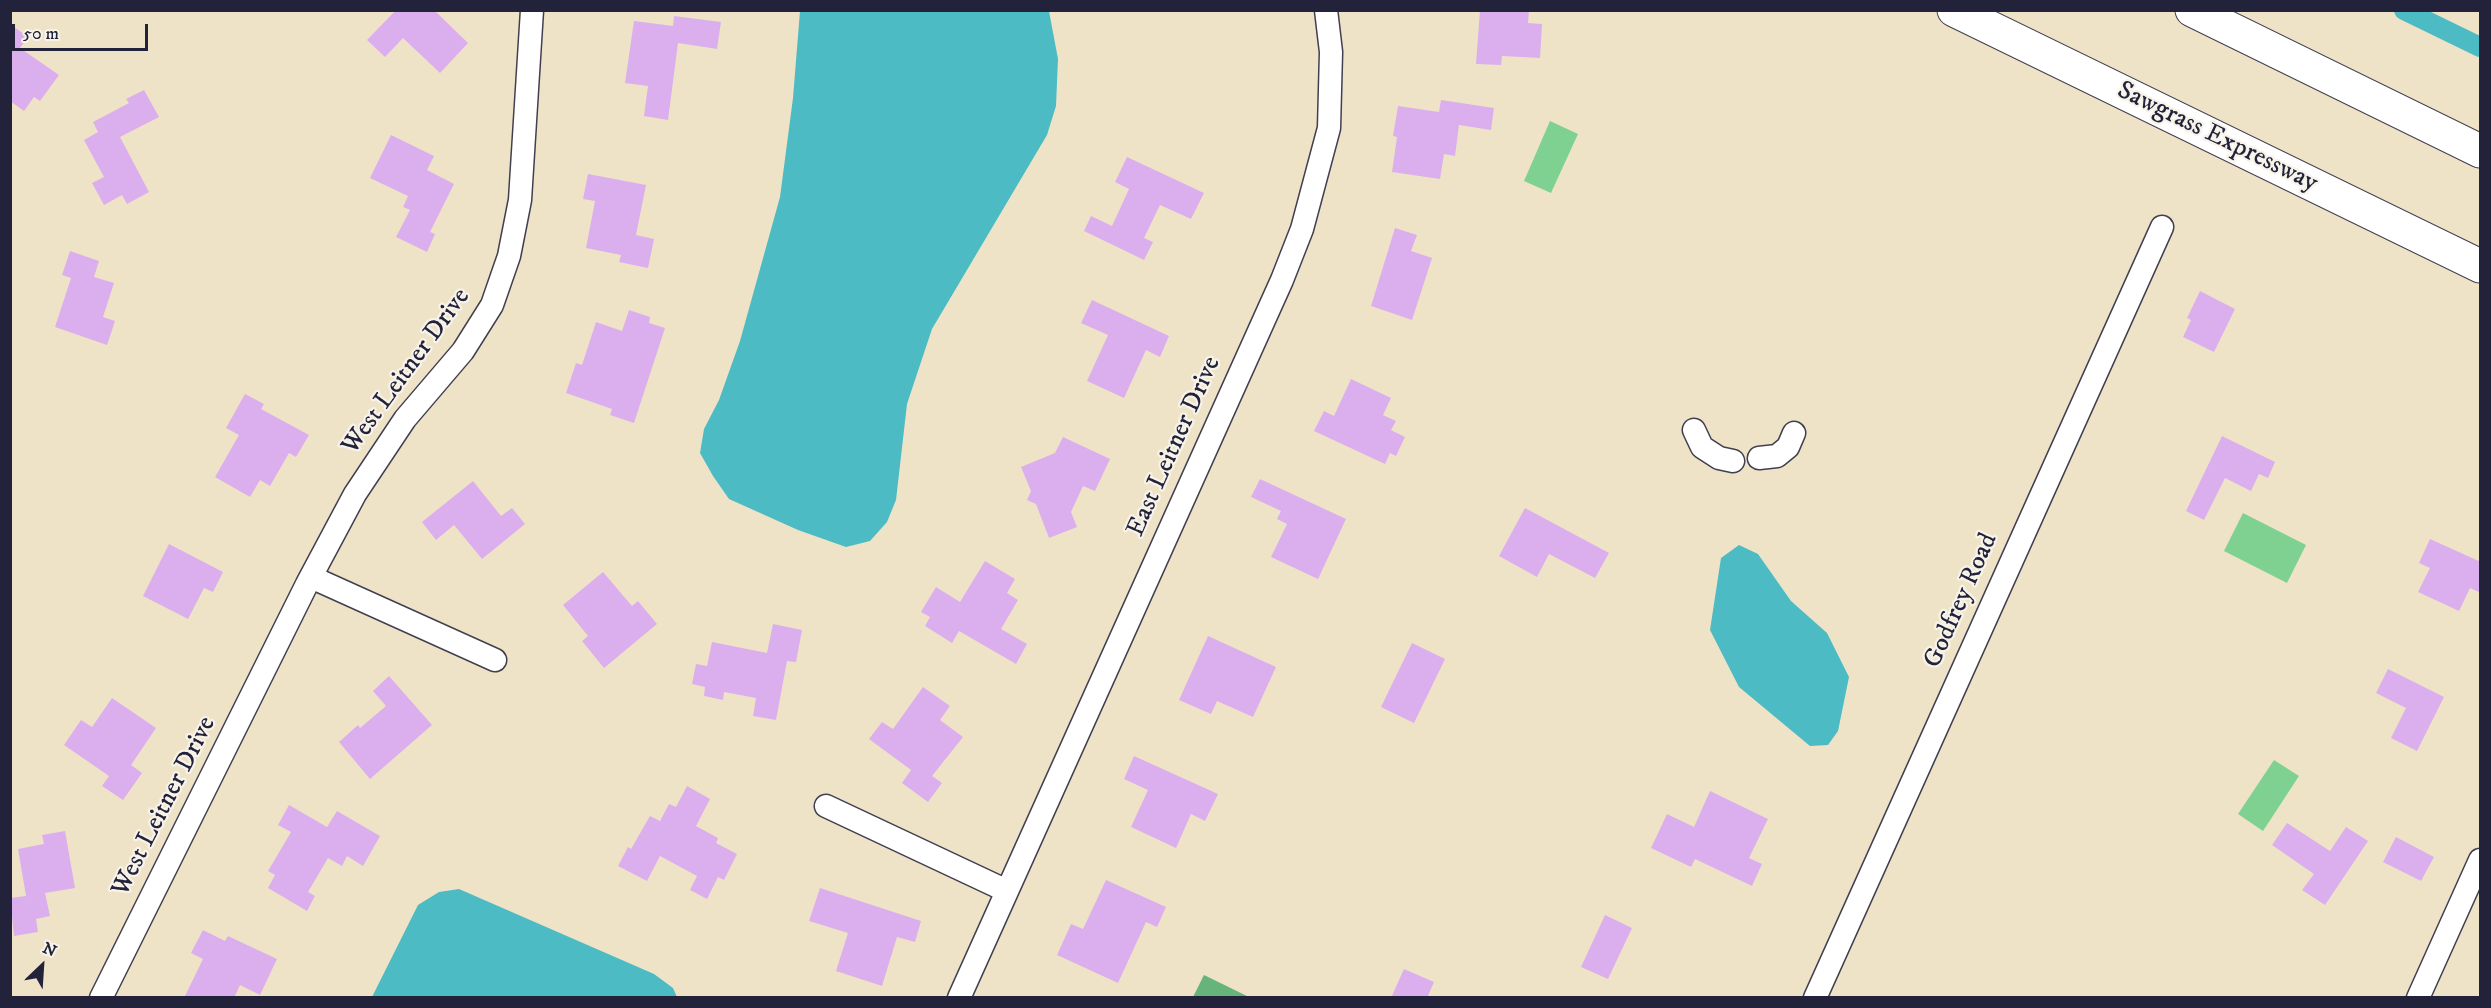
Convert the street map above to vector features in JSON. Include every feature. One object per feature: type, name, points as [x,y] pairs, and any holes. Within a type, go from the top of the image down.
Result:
[{"type":"highway","name":"Sawgrass Expressway","points":[[1954,10],[2481,266]]},
{"type":"highway","points":[[2192,10],[2481,151]]},
{"type":"street","name":"West Leitner Drive","points":[[101,998],[311,577],[361,484],[405,419],[463,351],[492,305],[509,256],[520,200],[532,10]]},
{"type":"street","name":"East Leitner Drive","points":[[959,998],[1302,229],[1329,128],[1331,52],[1326,10]]},
{"type":"street","name":"Godfrey Road","points":[[1823,995],[2162,228]]},
{"type":"street","points":[[1694,430],[1702,447],[1719,458],[1733,461]]},
{"type":"street","points":[[1760,458],[1778,456],[1788,447],[1794,433]]},
{"type":"street","points":[[311,577],[495,660]]},
{"type":"street","points":[[826,806],[1007,891]]},
{"type":"street","points":[[2418,998],[2481,860]]},
{"type":"green space","points":[[1550,121],[1578,134],[1551,193],[1524,181]]},
{"type":"green space","points":[[2243,513],[2306,545],[2287,583],[2224,551]]},
{"type":"green space","points":[[2274,760],[2299,776],[2263,831],[2238,814]]},
{"type":"green space","points":[[1204,975],[1249,997],[1193,997]]},
{"type":"water","points":[[800,11],[1049,11],[1058,59],[1056,106],[1047,135],[932,329],[907,404],[896,500],[887,522],[870,541],[846,547],[798,530],[729,499],[700,453],[704,429],[719,400],[740,341],[780,197],[793,98]]},
{"type":"water","points":[[1739,545],[1758,554],[1791,601],[1827,633],[1849,677],[1838,731],[1828,745],[1810,746],[1739,687],[1710,630],[1721,558]]},
{"type":"water","points":[[459,889],[654,974],[673,988],[677,997],[372,997],[418,905],[439,892]]},
{"type":"building","points":[[396,10],[434,10],[468,43],[440,73],[403,38],[385,57],[367,40]]},
{"type":"building","points":[[1480,10],[1529,10],[1528,23],[1542,24],[1540,58],[1502,56],[1501,65],[1476,64]]},
{"type":"building","points":[[674,16],[721,22],[717,49],[678,43],[668,120],[644,116],[648,86],[625,83],[634,21],[673,26]]},
{"type":"building","points":[[10,24],[28,37],[20,48],[59,75],[40,101],[34,97],[24,111],[10,101]]},
{"type":"building","points":[[144,90],[159,117],[120,137],[149,192],[127,204],[122,195],[104,205],[92,183],[104,177],[84,140],[98,132],[93,122],[129,103],[126,99]]},
{"type":"building","points":[[1441,100],[1494,108],[1491,130],[1459,125],[1455,156],[1444,154],[1440,179],[1392,172],[1397,137],[1393,136],[1398,106],[1439,112]]},
{"type":"building","points":[[391,135],[434,156],[427,170],[454,184],[430,232],[435,234],[427,252],[396,237],[410,210],[403,207],[408,196],[370,178]]},
{"type":"building","points":[[1127,157],[1204,193],[1191,219],[1160,205],[1144,238],[1153,242],[1144,260],[1084,231],[1091,216],[1112,226],[1129,189],[1115,182]]},
{"type":"building","points":[[588,174],[646,185],[636,235],[654,239],[648,268],[619,262],[621,255],[586,248],[595,201],[583,199]]},
{"type":"building","points":[[1395,228],[1417,235],[1411,251],[1432,258],[1412,320],[1371,306]]},
{"type":"building","points":[[70,251],[99,261],[94,277],[114,283],[103,317],[115,321],[107,345],[55,327],[71,278],[62,275]]},
{"type":"building","points":[[2200,291],[2235,309],[2214,352],[2183,337],[2191,320],[2187,318]]},
{"type":"building","points":[[1092,300],[1169,336],[1160,357],[1146,350],[1124,398],[1087,381],[1108,335],[1081,323]]},
{"type":"building","points":[[629,310],[650,317],[649,323],[665,328],[634,423],[610,415],[612,409],[566,393],[576,363],[582,365],[596,322],[622,331]]},
{"type":"building","points":[[1351,379],[1391,398],[1383,415],[1396,421],[1391,430],[1405,437],[1396,456],[1390,453],[1385,464],[1314,431],[1324,411],[1334,416]]},
{"type":"building","points":[[245,394],[264,404],[261,409],[309,435],[296,457],[289,453],[270,486],[260,480],[250,497],[215,477],[239,435],[226,428]]},
{"type":"building","points":[[2222,436],[2275,462],[2268,478],[2259,474],[2251,491],[2225,478],[2204,520],[2186,511]]},
{"type":"building","points":[[1063,437],[1110,459],[1095,491],[1083,486],[1071,512],[1077,527],[1049,538],[1036,504],[1027,500],[1031,491],[1021,467],[1055,453]]},
{"type":"building","points":[[1260,479],[1346,519],[1318,579],[1271,557],[1287,524],[1277,519],[1281,511],[1251,497]]},
{"type":"building","points":[[473,481],[501,516],[512,508],[525,524],[482,559],[454,525],[436,540],[422,522]]},
{"type":"building","points":[[1525,508],[1609,553],[1595,578],[1549,554],[1537,577],[1499,556]]},
{"type":"building","points":[[2430,539],[2481,562],[2481,593],[2470,588],[2459,611],[2418,592],[2430,568],[2419,563]]},
{"type":"building","points":[[169,544],[223,572],[213,592],[204,588],[188,619],[143,596]]},
{"type":"building","points":[[985,561],[1015,579],[1007,593],[1018,600],[1001,629],[1027,644],[1016,664],[959,631],[952,643],[925,626],[930,617],[921,612],[936,587],[960,602]]},
{"type":"building","points":[[603,572],[632,606],[638,601],[657,624],[604,668],[582,641],[588,636],[563,605]]},
{"type":"building","points":[[773,624],[802,630],[796,662],[787,661],[776,720],[753,716],[756,698],[724,692],[723,700],[704,696],[705,687],[692,684],[696,664],[707,666],[712,642],[767,653]]},
{"type":"building","points":[[1208,636],[1276,667],[1253,717],[1217,701],[1211,714],[1179,700]]},
{"type":"building","points":[[1412,643],[1445,659],[1414,723],[1381,707]]},
{"type":"building","points":[[2388,669],[2444,697],[2417,751],[2391,738],[2406,708],[2376,693]]},
{"type":"building","points":[[389,676],[432,725],[370,779],[339,742],[358,725],[360,728],[386,706],[373,691]]},
{"type":"building","points":[[923,687],[950,706],[940,720],[963,737],[932,776],[942,783],[928,802],[902,783],[911,770],[869,739],[882,722],[893,729]]},
{"type":"building","points":[[112,698],[156,728],[131,765],[142,773],[123,800],[102,786],[109,776],[64,745],[81,720],[92,727]]},
{"type":"building","points":[[1134,756],[1218,794],[1205,821],[1191,814],[1176,848],[1131,827],[1148,790],[1124,779]]},
{"type":"building","points":[[687,786],[710,799],[696,826],[718,838],[716,843],[737,854],[724,880],[718,877],[707,899],[690,890],[697,876],[660,856],[647,881],[618,866],[628,847],[631,849],[650,816],[660,821],[669,804],[676,807]]},
{"type":"building","points":[[1710,791],[1768,819],[1749,858],[1762,864],[1752,886],[1695,859],[1691,867],[1651,848],[1667,814],[1694,827]]},
{"type":"building","points":[[289,805],[327,827],[337,811],[380,836],[363,866],[347,856],[342,866],[328,858],[308,892],[315,896],[307,911],[268,888],[275,875],[268,871],[291,832],[278,825]]},
{"type":"building","points":[[2287,823],[2330,851],[2346,827],[2368,841],[2325,905],[2302,890],[2314,874],[2272,845]]},
{"type":"building","points":[[65,831],[75,888],[45,893],[50,916],[36,919],[38,932],[14,936],[10,898],[26,896],[18,849],[44,844],[42,835]]},
{"type":"building","points":[[2396,837],[2434,857],[2421,881],[2383,862]]},
{"type":"building","points":[[1106,880],[1166,907],[1157,927],[1146,922],[1118,983],[1057,955],[1071,924],[1083,929]]},
{"type":"building","points":[[820,888],[921,921],[915,942],[897,937],[882,986],[836,971],[848,933],[809,921]]},
{"type":"building","points":[[1605,915],[1632,928],[1608,979],[1581,967]]},
{"type":"building","points":[[203,930],[225,941],[228,936],[277,959],[260,995],[240,985],[234,998],[184,998],[203,959],[191,953]]},
{"type":"building","points":[[1404,969],[1434,982],[1427,998],[1391,998]]},
{"type":"waterway","points":[[2404,10],[2480,47]]}]
